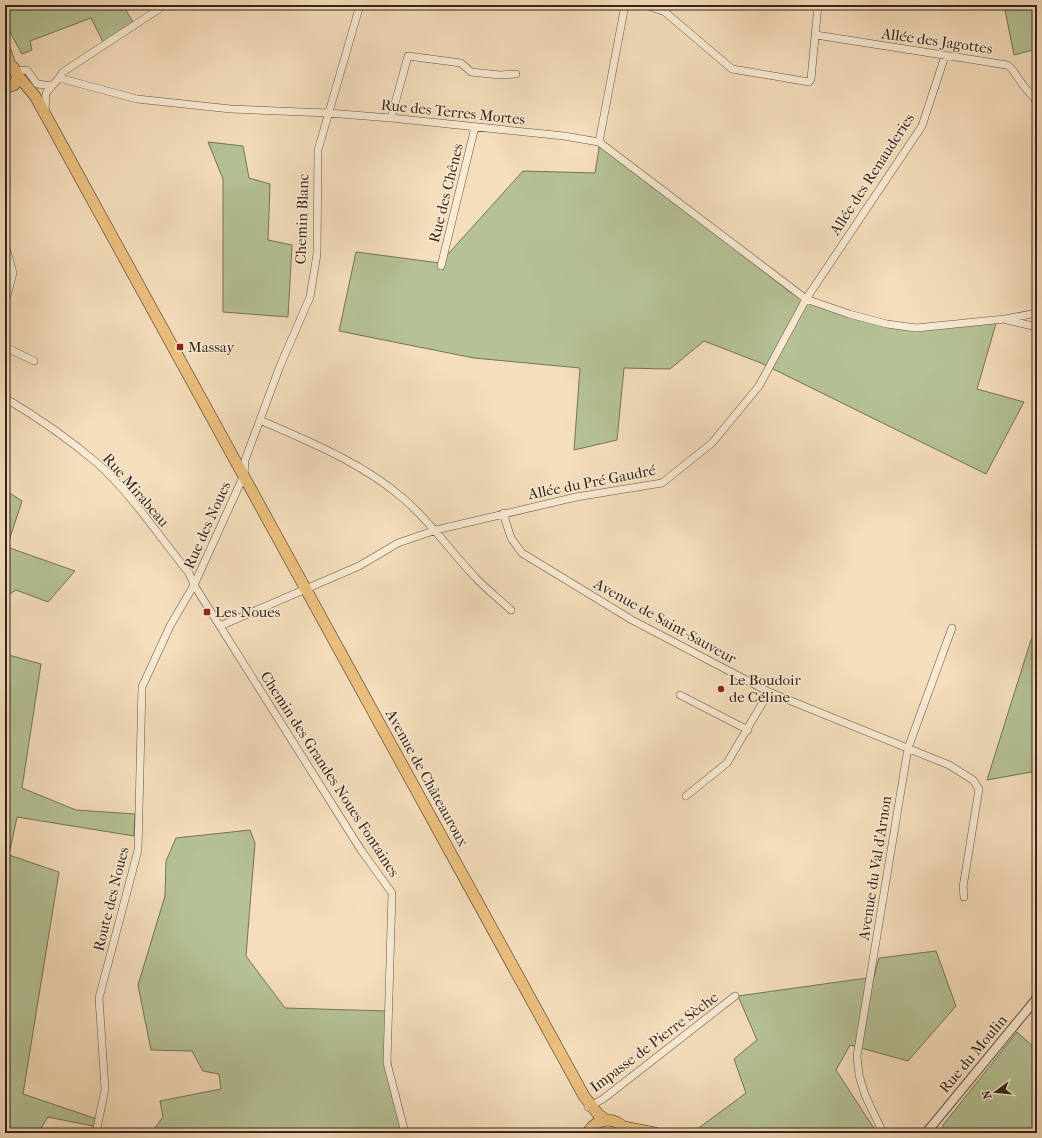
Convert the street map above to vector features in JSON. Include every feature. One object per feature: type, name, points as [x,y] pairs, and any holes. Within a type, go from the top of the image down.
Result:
[{"type":"main road","points":[[5,50],[16,82],[9,87]]},
{"type":"main road","name":"Avenue de Châteauroux","points":[[12,69],[34,95],[45,114],[590,1106]]},
{"type":"main road","points":[[9,87],[34,95]]},
{"type":"main road","points":[[590,1106],[606,1120]]},
{"type":"main road","points":[[589,1131],[591,1119],[590,1106]]},
{"type":"main road","points":[[589,1131],[597,1122],[606,1120],[617,1121],[626,1130],[655,1133]]},
{"type":"street","points":[[45,114],[46,93],[63,72],[165,5]]},
{"type":"street","name":"Chemin Blanc","points":[[244,475],[245,460],[310,297],[316,254],[318,150],[360,5]]},
{"type":"street","points":[[599,142],[625,5]]},
{"type":"street","points":[[646,5],[665,12],[732,69],[809,82],[811,79],[818,5]]},
{"type":"street","name":"Allée des Jagottes","points":[[816,35],[1007,65],[1012,69],[1037,102]]},
{"type":"street","points":[[392,118],[408,56],[461,63],[471,72],[500,75],[516,74]]},
{"type":"street","name":"Allée des Renauderies","points":[[806,299],[922,126],[945,56]]},
{"type":"street","points":[[12,69],[27,70],[37,84],[52,86]]},
{"type":"street","name":"Rue des Terres Mortes","points":[[59,78],[138,99],[231,109],[328,113],[392,118],[564,136],[599,142],[806,299],[849,314],[887,324],[916,328],[1005,319]]},
{"type":"street","points":[[34,95],[46,93]]},
{"type":"street","name":"Rue des Chênes","points":[[441,266],[475,127]]},
{"type":"street","points":[[5,244],[13,273],[5,303]]},
{"type":"street","name":"Allée du Pré Gaudré","points":[[220,626],[358,566],[398,543],[436,530],[576,497],[662,483],[712,443],[759,386],[806,299]]},
{"type":"street","points":[[1005,319],[1037,313]]},
{"type":"street","points":[[1005,319],[1037,327]]},
{"type":"street","points":[[5,347],[34,361]]},
{"type":"street","name":"Rue Mirabeau","points":[[5,398],[35,417],[98,464],[125,494],[184,567],[194,585]]},
{"type":"street","points":[[260,420],[338,454],[360,467],[403,498],[436,530],[475,578],[511,610]]},
{"type":"street","name":"Rue des Noues","points":[[194,585],[244,475]]},
{"type":"street","name":"Avenue de Saint-Sauveur","points":[[503,514],[511,538],[522,553],[632,620],[769,692],[949,765],[973,780],[979,789],[963,887],[964,897]]},
{"type":"street","name":"Chemin des Grandes Noues Fontaines","points":[[194,585],[361,850],[392,893],[387,1063],[405,1133]]},
{"type":"street","name":"Route des Noues","points":[[96,1133],[105,1089],[99,998],[138,850],[142,687],[170,626],[194,585]]},
{"type":"street","name":"Avenue du Val d’Arnon","points":[[883,1133],[865,1095],[859,1075],[857,1056],[908,748],[952,628]]},
{"type":"street","points":[[686,796],[727,763],[748,730],[769,692]]},
{"type":"street","points":[[680,695],[748,730]]},
{"type":"street","name":"Impasse de Pierre Sèche","points":[[590,1106],[603,1099],[735,996]]},
{"type":"street","name":"Rue du Moulin","points":[[920,1133],[928,1130],[1037,998]]},
{"type":"street","name":"Avenue du Val d’Arnon","points":[[876,1116],[889,1133]]},
{"type":"green space","points":[[5,5],[123,5],[134,24],[104,44],[91,18],[30,41],[32,50],[22,54],[5,23]]},
{"type":"green space","points":[[1004,5],[1037,5],[1037,49],[1014,55]]},
{"type":"green space","points":[[208,142],[243,146],[249,178],[270,184],[268,240],[292,245],[288,317],[223,312],[223,179]]},
{"type":"green space","points":[[600,142],[790,292],[831,309],[915,328],[997,320],[977,389],[1024,402],[986,474],[761,363],[704,341],[670,369],[624,368],[617,440],[574,450],[580,368],[474,358],[339,331],[356,252],[440,263],[523,171],[595,173]]},
{"type":"green space","points":[[5,490],[22,501],[7,547],[75,571],[48,602],[16,590],[5,597]]},
{"type":"green space","points":[[1037,629],[1037,771],[987,780],[1031,640]]},
{"type":"green space","points":[[5,654],[41,664],[22,788],[76,810],[135,814],[134,836],[17,817],[9,855],[59,872],[23,1094],[97,1119],[93,1126],[48,1117],[38,1133],[5,1133]]},
{"type":"green space","points":[[250,830],[255,843],[246,956],[285,1008],[387,1011],[391,1065],[405,1133],[151,1133],[163,1117],[160,1101],[221,1089],[219,1074],[203,1071],[192,1051],[151,1050],[138,985],[165,896],[166,861],[176,838]]},
{"type":"green space","points":[[936,951],[956,1006],[908,1061],[850,1045],[836,1070],[877,1133],[692,1133],[746,1093],[734,1059],[757,1040],[738,996],[874,977],[879,958]]},
{"type":"green space","points":[[1017,1032],[1037,1050],[1037,1133],[942,1133],[943,1125]]},
{"type":"place","name":"Massay","points":[[180,347]]},
{"type":"place","name":"Les Noues","points":[[207,612]]},
{"type":"place","name":"Le Boudoir de Céline","points":[[721,689]]}]
